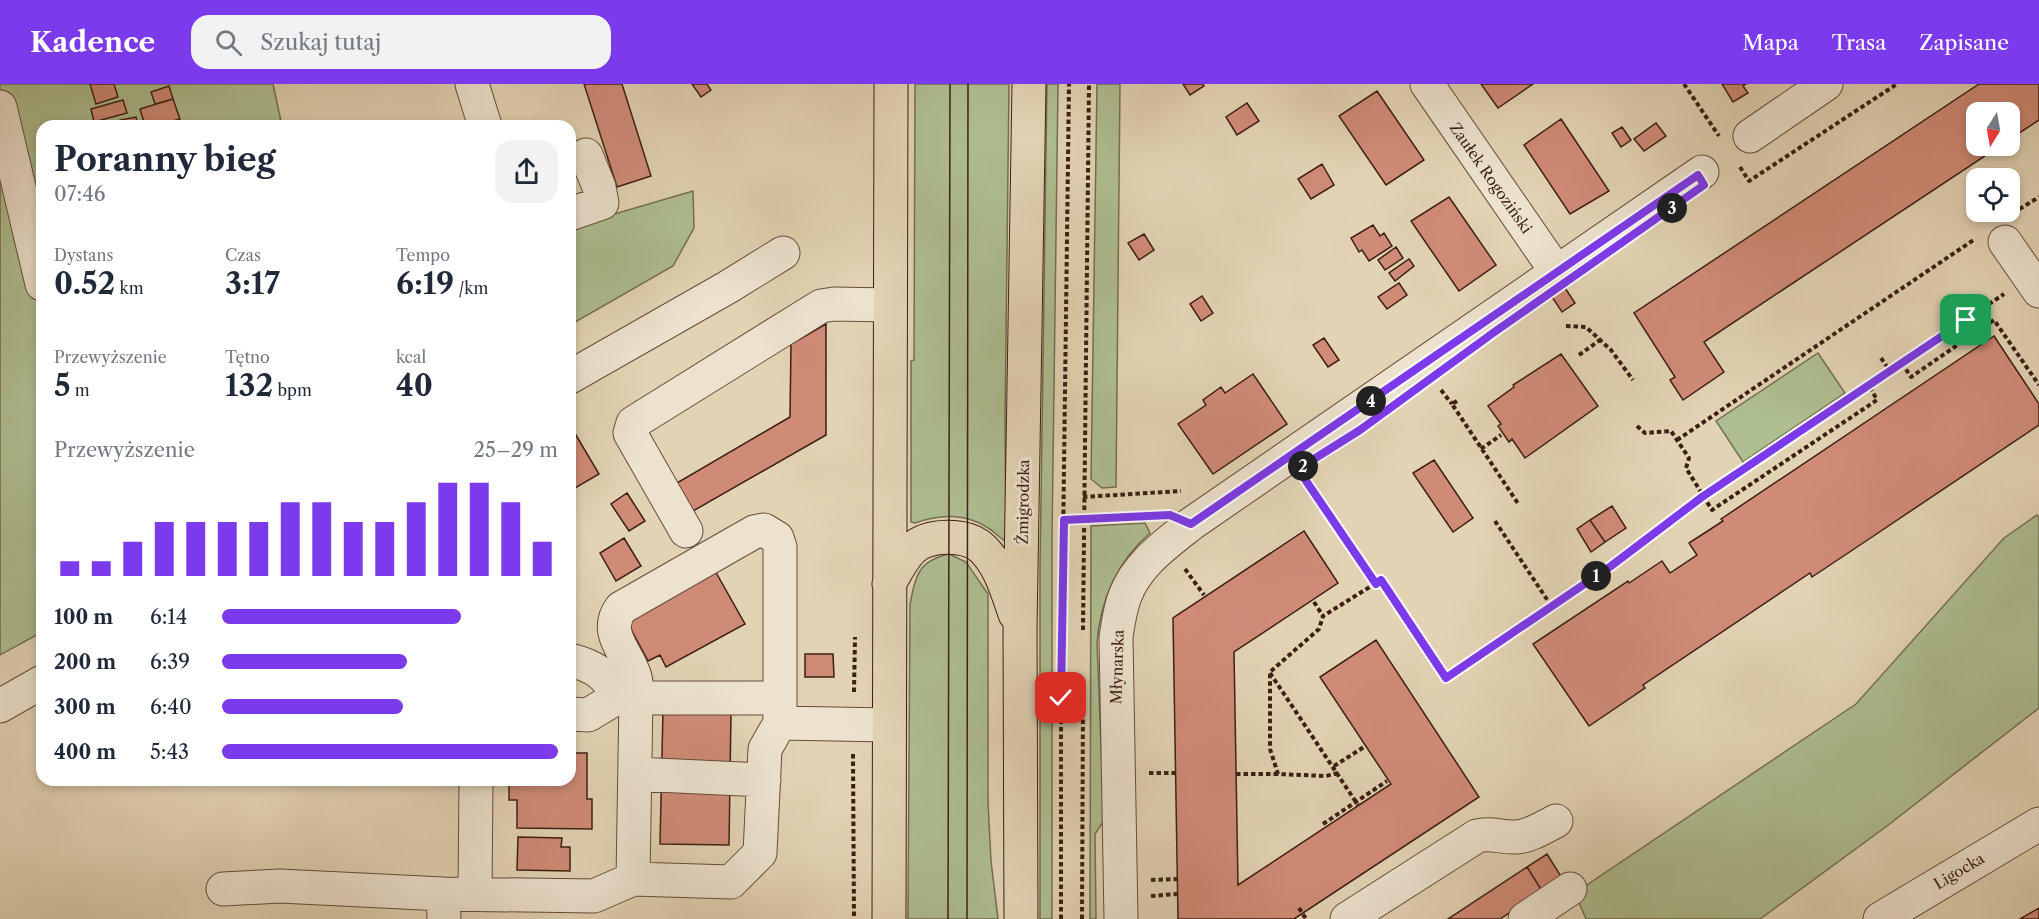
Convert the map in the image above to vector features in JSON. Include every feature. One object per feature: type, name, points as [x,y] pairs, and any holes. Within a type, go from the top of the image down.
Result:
[{"type":"main road","points":[[889,919],[891,84]]},
{"type":"main road","name":"Żmigrodzka","points":[[1021,919],[1020,630],[1029,84]]},
{"type":"main road","points":[[890,584],[902,561],[914,547],[931,539],[957,537],[981,548],[1000,573],[1020,630]]},
{"type":"street","points":[[472,84],[483,120]]},
{"type":"street","name":"Zaułek Rogoziński","points":[[1427,84],[1556,271]]},
{"type":"street","points":[[1736,146],[1826,84]]},
{"type":"street","points":[[0,107],[36,260]]},
{"type":"street","points":[[576,212],[602,203],[599,187],[586,155]]},
{"type":"street","name":"Młynarska","points":[[1120,919],[1115,664],[1116,638],[1125,596],[1132,581],[1157,551],[1191,524],[1702,172]]},
{"type":"street","points":[[1992,239],[2034,284]]},
{"type":"street","points":[[576,374],[783,253]]},
{"type":"street","points":[[686,531],[630,434],[633,423],[821,306],[834,304],[890,305]]},
{"type":"street","points":[[223,890],[279,886],[443,907],[475,894],[594,896],[633,879],[731,882],[760,853],[765,749],[780,711],[780,547],[777,538],[764,530],[754,532],[621,608],[614,620],[615,634],[621,651],[634,673],[637,685],[627,697],[588,715],[576,714]]},
{"type":"street","points":[[576,662],[593,667],[627,697],[780,711],[889,725]]},
{"type":"street","points":[[0,706],[36,685]]},
{"type":"street","points":[[627,697],[635,774],[633,879]]},
{"type":"street","points":[[635,774],[764,780]]},
{"type":"street","points":[[475,894],[476,786]]},
{"type":"street","points":[[1347,919],[1477,836],[1489,833],[1516,838],[1556,821]]},
{"type":"street","name":"Ligocka","points":[[1880,919],[2039,824]]},
{"type":"street","points":[[1525,919],[1570,889]]},
{"type":"path","points":[[1061,919],[1069,84]]},
{"type":"path","points":[[1083,634],[1089,84]]},
{"type":"path","points":[[1684,84],[1736,146],[1749,181],[1897,84]]},
{"type":"path","points":[[1677,440],[1992,239]]},
{"type":"path","points":[[1269,672],[1319,629],[1323,616],[1381,580],[1446,678],[1611,566],[1702,497],[1869,385],[2034,284]]},
{"type":"path","points":[[1902,363],[1911,377],[1994,320],[2039,385]]},
{"type":"path","points":[[1566,326],[1586,327],[1611,350],[1633,380]]},
{"type":"path","points":[[1579,355],[1600,340]]},
{"type":"path","points":[[1881,358],[1890,371]]},
{"type":"path","points":[[1637,426],[1645,434],[1671,431],[1689,458],[1686,468],[1712,510],[1877,400],[1869,385]]},
{"type":"path","points":[[1457,401],[1452,404],[1519,505]]},
{"type":"path","points":[[1481,449],[1501,435]]},
{"type":"path","points":[[1305,478],[1376,584]]},
{"type":"path","points":[[1083,496],[1183,491]]},
{"type":"path","points":[[1064,520],[1170,515],[1191,524]]},
{"type":"path","points":[[1495,521],[1552,607]]},
{"type":"path","points":[[1180,562],[1204,596]]},
{"type":"path","points":[[1314,602],[1323,616]]},
{"type":"path","points":[[1269,672],[1334,766],[1356,803]]},
{"type":"path","points":[[1269,672],[1270,749],[1278,774]]},
{"type":"path","points":[[1082,919],[1083,693]]},
{"type":"path","points":[[1334,766],[1364,747]]},
{"type":"path","points":[[1146,772],[1175,773]]},
{"type":"path","points":[[1236,774],[1326,776],[1338,773]]},
{"type":"path","points":[[1323,824],[1387,781]]},
{"type":"path","points":[[1147,880],[1177,879]]},
{"type":"path","points":[[1148,896],[1177,894]]},
{"type":"path","points":[[1299,908],[1306,919]]},
{"type":"green space","points":[[0,84],[273,84],[281,120],[36,120],[36,635],[0,655]]},
{"type":"green space","points":[[915,84],[1009,84],[1006,534],[1004,540],[980,523],[962,517],[952,516],[911,522]]},
{"type":"green space","points":[[1047,84],[1058,84],[1052,539],[1052,919],[1040,919],[1040,570]]},
{"type":"green space","points":[[1097,84],[1120,84],[1116,487],[1102,488],[1091,479]]},
{"type":"green space","points":[[693,191],[694,228],[673,266],[576,322],[576,225]]},
{"type":"green space","points":[[1818,353],[1845,393],[1743,462],[1716,421]]},
{"type":"green space","points":[[2037,515],[2039,518],[2039,708],[1887,826],[1760,919],[1586,919],[1575,893],[1856,704],[2004,538]]},
{"type":"green space","points":[[1145,523],[1150,533],[1128,556],[1112,583],[1099,627],[1097,643],[1104,820],[1095,834],[1096,919],[1090,919],[1091,526]]},
{"type":"green space","points":[[949,554],[966,562],[988,594],[988,802],[991,861],[998,919],[908,919],[910,604],[920,571],[931,561]]},
{"type":"building","points":[[90,84],[114,84],[118,97],[96,104]]},
{"type":"building","points":[[584,84],[622,84],[651,176],[617,187]]},
{"type":"building","points":[[692,84],[707,84],[711,90],[701,97]]},
{"type":"building","points":[[1183,84],[1203,84],[1204,86],[1190,95]]},
{"type":"building","points":[[1481,84],[1533,84],[1498,108]]},
{"type":"building","points":[[1722,84],[1746,84],[1743,86],[1748,93],[1733,102]]},
{"type":"building","points":[[1979,84],[2039,84],[2039,120],[2020,132],[2020,102],[1966,102],[1966,156],[1985,156],[1704,342],[1724,372],[1683,400],[1670,380],[1675,377],[1634,313]]},
{"type":"building","points":[[169,86],[173,99],[155,104],[151,92]]},
{"type":"building","points":[[1377,91],[1424,160],[1386,185],[1339,116]]},
{"type":"building","points":[[173,99],[180,119],[143,120],[140,109]]},
{"type":"building","points":[[123,100],[127,113],[94,120],[91,109]]},
{"type":"building","points":[[1247,103],[1259,121],[1237,135],[1226,117]]},
{"type":"building","points":[[136,117],[137,120],[120,120]]},
{"type":"building","points":[[1561,119],[1609,191],[1570,214],[1524,145]]},
{"type":"building","points":[[1656,123],[1666,136],[1644,151],[1634,139]]},
{"type":"building","points":[[1622,127],[1631,140],[1621,147],[1612,133]]},
{"type":"building","points":[[1322,164],[1334,185],[1311,199],[1298,179]]},
{"type":"building","points":[[1449,197],[1496,265],[1459,291],[1411,221]]},
{"type":"building","points":[[1373,225],[1380,236],[1384,233],[1392,246],[1369,261],[1362,250],[1359,252],[1351,238]]},
{"type":"building","points":[[1144,234],[1154,250],[1139,260],[1128,243]]},
{"type":"building","points":[[1396,247],[1403,258],[1385,270],[1378,260]]},
{"type":"building","points":[[1409,259],[1414,266],[1395,281],[1389,273]]},
{"type":"building","points":[[1399,283],[1407,295],[1387,309],[1378,297]]},
{"type":"building","points":[[1565,288],[1575,303],[1562,312],[1552,297]]},
{"type":"building","points":[[1202,296],[1213,313],[1201,321],[1190,304]]},
{"type":"building","points":[[826,324],[826,435],[686,515],[670,487],[790,417],[791,344]]},
{"type":"building","points":[[1994,336],[2039,404],[2039,425],[1812,577],[1810,573],[1643,685],[1645,688],[1589,726],[1533,644],[1662,561],[1670,573],[1697,555],[1689,543],[1723,521],[1721,519]]},
{"type":"building","points":[[1324,338],[1339,360],[1328,367],[1313,345]]},
{"type":"building","points":[[1561,354],[1598,406],[1525,458],[1512,439],[1509,442],[1498,426],[1501,424],[1488,406],[1514,387],[1513,385]]},
{"type":"building","points":[[1253,374],[1287,424],[1213,474],[1178,424],[1206,405],[1203,400],[1221,387],[1225,393]]},
{"type":"building","points":[[576,435],[599,474],[576,487]]},
{"type":"building","points":[[1434,460],[1473,518],[1453,532],[1413,473]]},
{"type":"building","points":[[627,493],[645,521],[629,531],[611,504]]},
{"type":"building","points":[[1612,506],[1626,528],[1605,542],[1590,520]]},
{"type":"building","points":[[1590,520],[1605,542],[1591,552],[1577,529]]},
{"type":"building","points":[[1304,531],[1338,583],[1234,652],[1238,885],[1391,784],[1320,677],[1376,640],[1479,797],[1294,919],[1178,919],[1173,618]]},
{"type":"building","points":[[624,538],[641,566],[616,581],[600,553]]},
{"type":"building","points":[[714,569],[745,624],[666,667],[660,655],[648,661],[625,618]]},
{"type":"building","points":[[805,654],[833,654],[834,677],[805,677]]},
{"type":"building","points":[[663,710],[731,712],[729,845],[660,844]]},
{"type":"building","points":[[576,753],[587,753],[587,799],[592,799],[592,829],[517,828],[517,800],[509,800],[509,786],[576,786]]},
{"type":"building","points":[[518,837],[562,838],[561,847],[570,847],[570,871],[517,870]]},
{"type":"building","points":[[1547,854],[1562,878],[1542,891],[1527,867]]},
{"type":"building","points":[[1527,867],[1542,891],[1500,919],[1448,919]]},
{"type":"building","points":[[2039,908],[2039,919],[2020,919]]},
{"type":"tram line","points":[[948,919],[950,84]]},
{"type":"tram line","points":[[967,919],[968,84]]},
{"type":"route","points":[[1061,698],[1064,520],[1170,515],[1191,524],[1698,175],[1704,185],[1577,273],[1360,430],[1298,469],[1376,584],[1381,580],[1446,678],[1611,566],[1702,497],[1966,320]]}]
